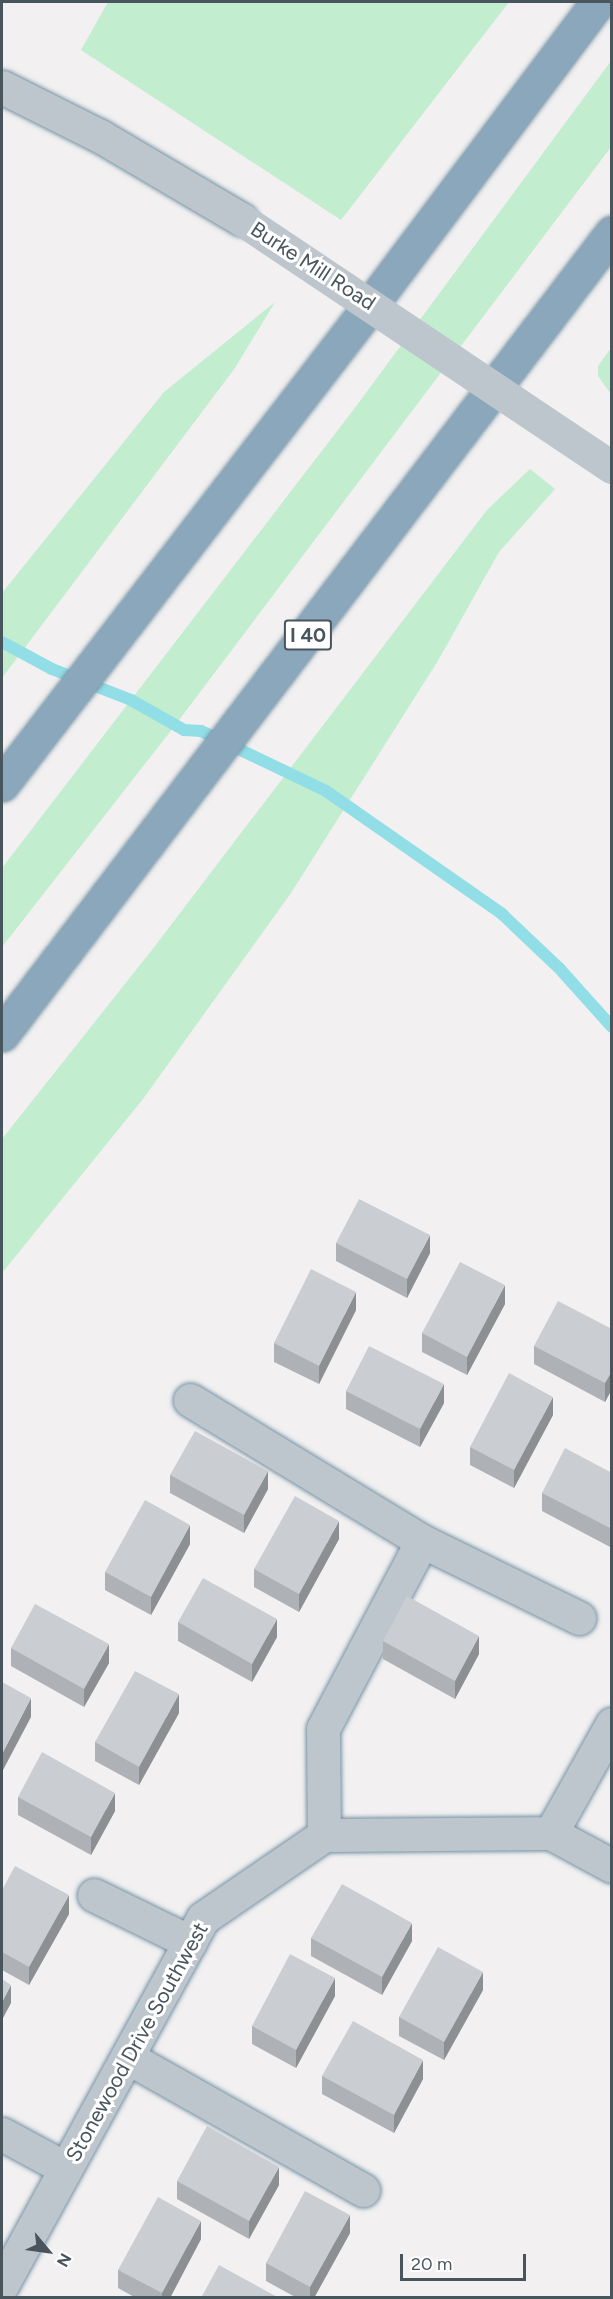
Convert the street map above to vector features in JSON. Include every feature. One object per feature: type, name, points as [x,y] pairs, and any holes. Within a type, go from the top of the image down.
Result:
[{"type":"highway","points":[[2,784],[363,315],[598,2]]},
{"type":"highway","name":"I 40","points":[[2,1034],[612,233]]},
{"type":"street","name":"Burke Mill Road","points":[[2,87],[100,136],[242,219],[612,467]]},
{"type":"street","points":[[190,1400],[422,1541],[579,1618]]},
{"type":"street","points":[[422,1541],[323,1730],[324,1835],[551,1833],[612,1866]]},
{"type":"street","points":[[551,1833],[612,1724]]},
{"type":"street","name":"Stonewood Drive Southwest","points":[[2,2285],[203,1918],[324,1835]]},
{"type":"street","points":[[94,1895],[190,1942]]},
{"type":"street","points":[[127,2057],[363,2190]]},
{"type":"street","points":[[2,2134],[65,2168]]},
{"type":"green space","points":[[108,2],[509,2],[341,220],[81,50]]},
{"type":"green space","points":[[611,61],[611,147],[173,728],[2,947],[2,868],[354,409]]},
{"type":"green space","points":[[275,302],[235,368],[2,678],[2,593],[164,392]]},
{"type":"green space","points":[[611,348],[611,394],[598,376],[598,366]]},
{"type":"green space","points":[[530,469],[555,489],[499,552],[439,659],[291,893],[143,1099],[2,1273],[2,1139],[155,946],[487,510]]},
{"type":"building","points":[[359,1199],[430,1235],[407,1279],[336,1243]]},
{"type":"building","points":[[460,1262],[505,1285],[467,1357],[422,1333]]},
{"type":"building","points":[[311,1269],[356,1292],[319,1366],[274,1343]]},
{"type":"building","points":[[558,1301],[612,1329],[612,1371],[605,1383],[534,1346]]},
{"type":"building","points":[[369,1346],[444,1384],[420,1429],[346,1391]]},
{"type":"building","points":[[509,1373],[553,1397],[514,1470],[470,1447]]},
{"type":"building","points":[[195,1431],[268,1471],[244,1515],[170,1475]]},
{"type":"building","points":[[565,1448],[612,1473],[612,1529],[542,1493]]},
{"type":"building","points":[[295,1496],[339,1521],[299,1594],[254,1569]]},
{"type":"building","points":[[145,1500],[190,1525],[151,1597],[105,1572]]},
{"type":"building","points":[[203,1578],[277,1619],[252,1664],[178,1622]]},
{"type":"building","points":[[407,1596],[479,1636],[455,1681],[383,1641]]},
{"type":"building","points":[[35,1604],[109,1644],[84,1689],[11,1648]]},
{"type":"building","points":[[135,1671],[179,1694],[139,1767],[95,1742]]},
{"type":"building","points":[[2,1682],[31,1698],[2,1754]]},
{"type":"building","points":[[42,1752],[115,1793],[91,1837],[18,1797]]},
{"type":"building","points":[[15,1866],[69,1895],[29,1967],[2,1952],[2,1890]]},
{"type":"building","points":[[342,1884],[412,1923],[382,1977],[311,1938]]},
{"type":"building","points":[[438,1947],[483,1972],[444,2042],[399,2017]]},
{"type":"building","points":[[290,1954],[335,1978],[296,2050],[252,2026]]},
{"type":"building","points":[[2,1979],[11,1985],[2,2002]]},
{"type":"building","points":[[353,2021],[423,2060],[394,2115],[322,2076]]},
{"type":"building","points":[[207,2126],[279,2167],[249,2221],[177,2181]]},
{"type":"building","points":[[305,2191],[350,2215],[310,2287],[266,2263]]},
{"type":"building","points":[[158,2197],[201,2221],[162,2293],[118,2270]]},
{"type":"building","points":[[219,2265],[279,2298],[201,2298]]},
{"type":"waterway","points":[[2,642],[52,669],[131,700],[184,730],[201,731],[326,791],[502,914],[559,968],[612,1027]]}]
